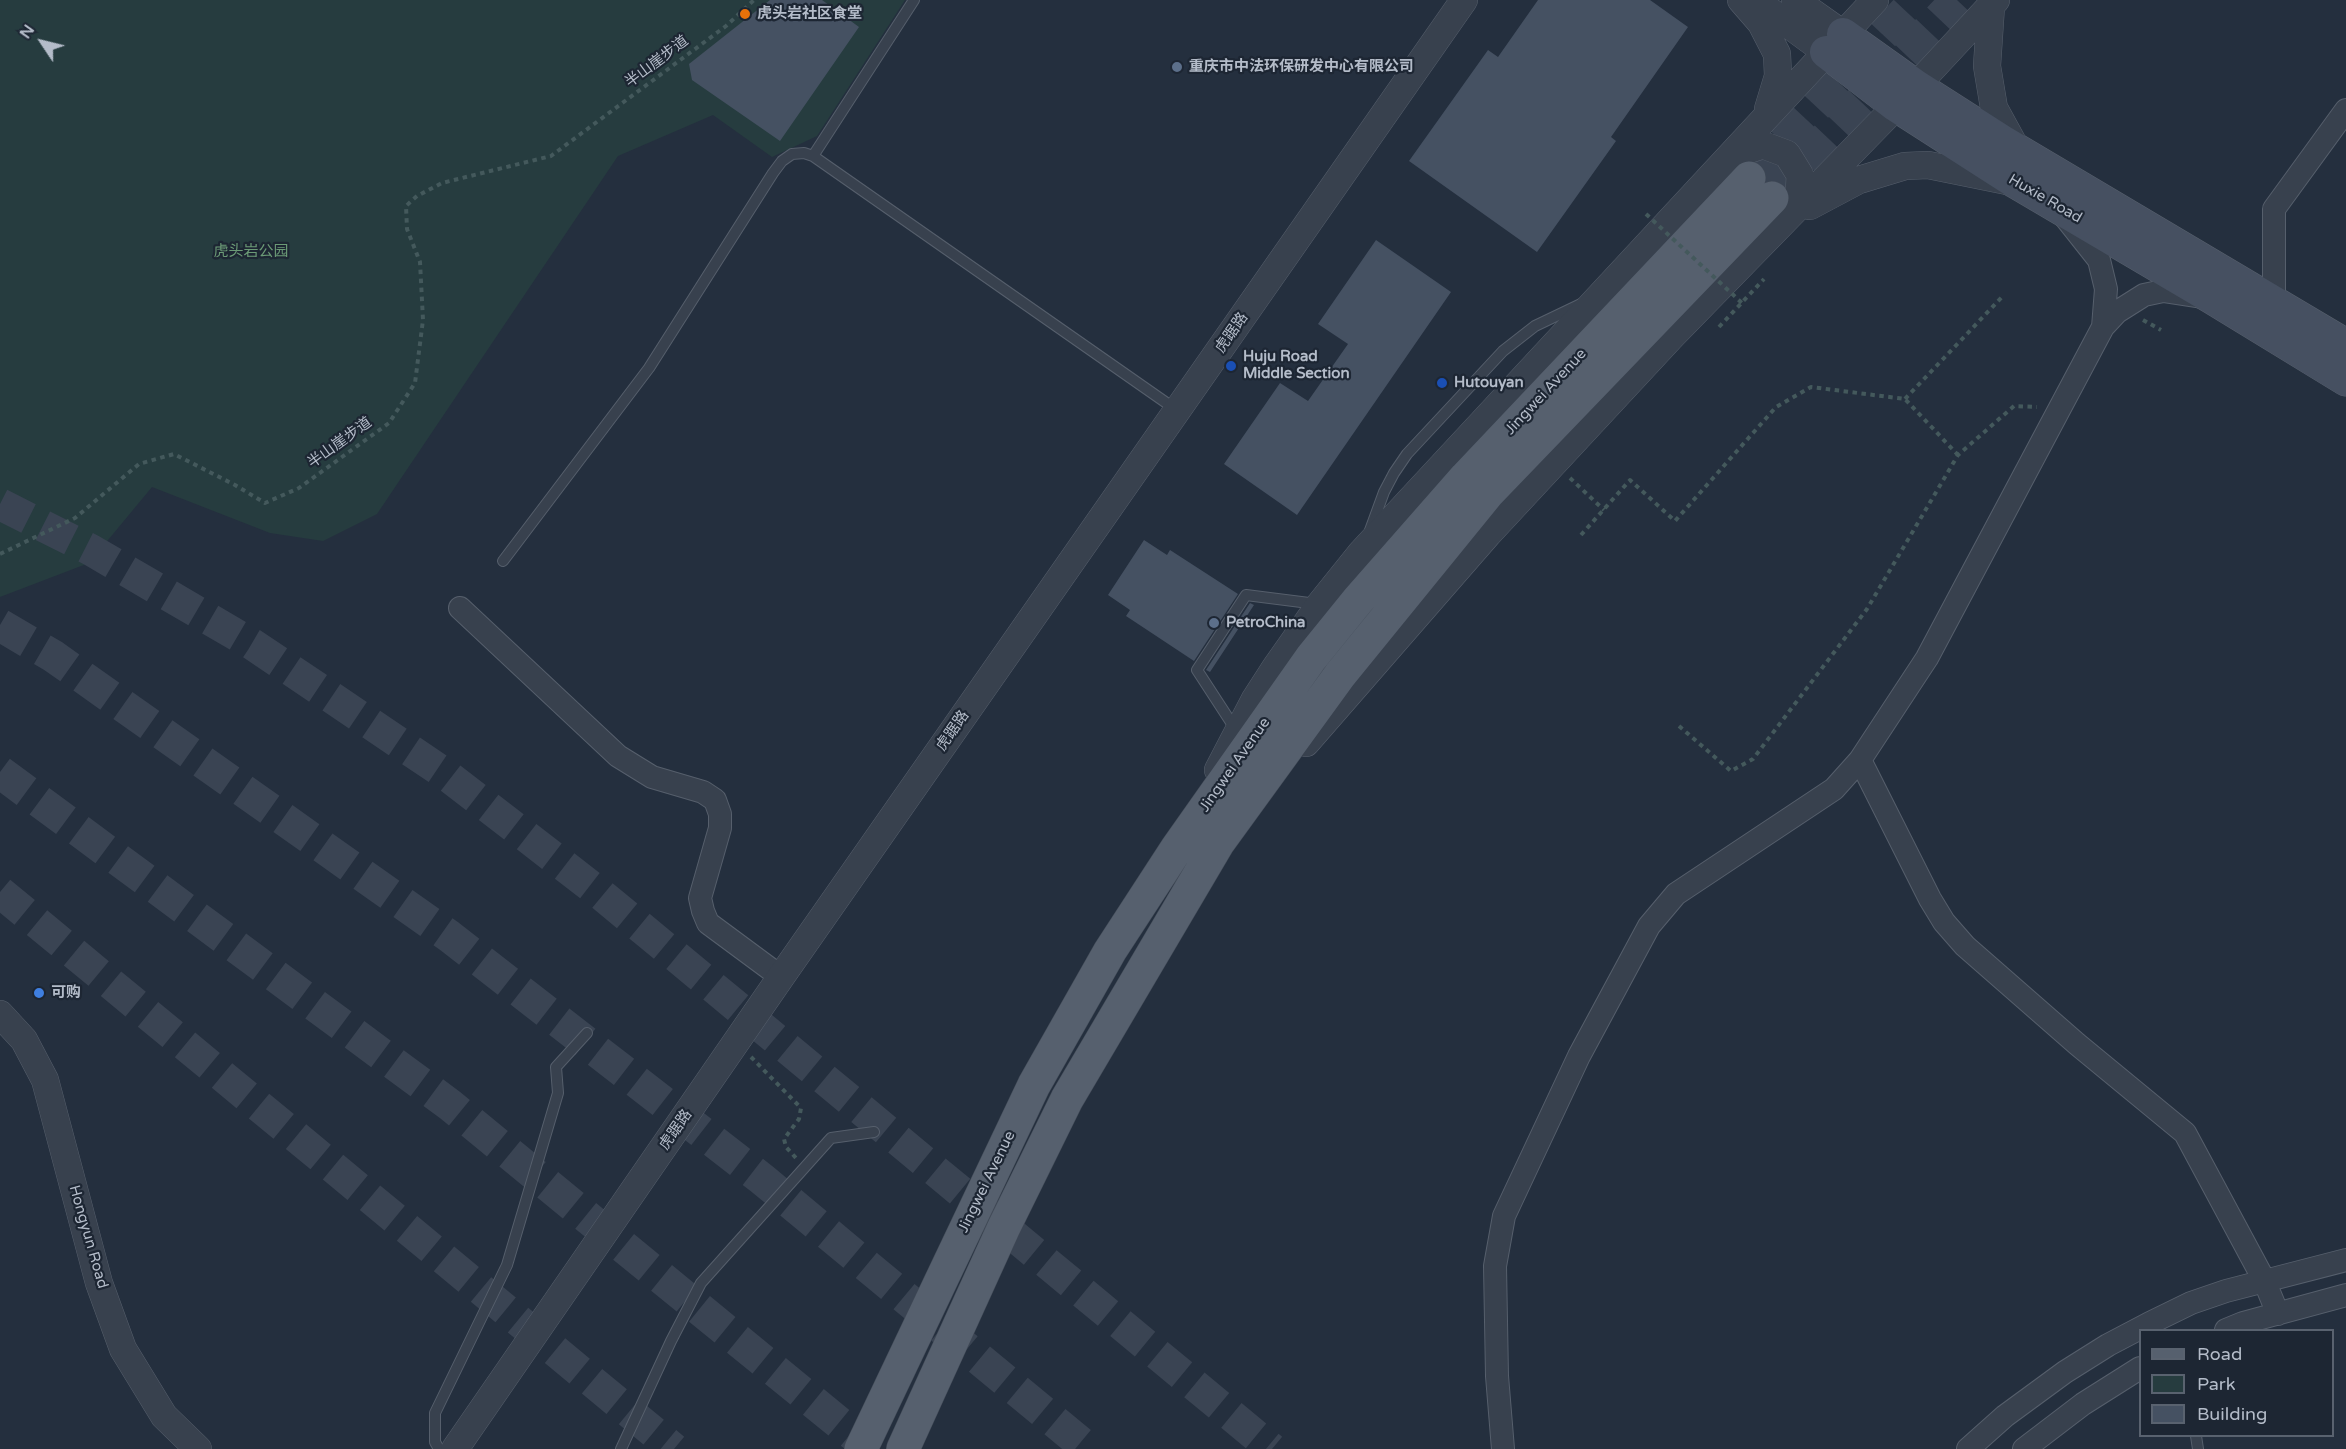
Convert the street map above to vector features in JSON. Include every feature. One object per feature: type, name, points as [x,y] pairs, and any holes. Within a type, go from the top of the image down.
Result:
[{"type":"main road","name":"Huxie Road","points":[[1834,43],[1906,95],[2015,182],[2346,380]]},
{"type":"main road","name":"Huxie Road","points":[[1906,95],[2017,150],[2346,345]]},
{"type":"main road","name":"Jingwei Avenue","points":[[903,1449],[1004,1227],[1067,1100],[1218,843],[1340,675],[1488,493],[1760,187]]},
{"type":"main road","name":"Jingwei Avenue","points":[[861,1449],[1034,1085],[1110,951],[1177,848],[1311,658],[1358,600],[1466,477],[1760,187]]},
{"type":"street","points":[[1741,0],[1761,23],[1777,54],[1778,76],[1766,117],[1760,187]]},
{"type":"street","name":"Huxie Road","points":[[1755,0],[1834,43]]},
{"type":"street","name":"Huxie Road","points":[[1795,0],[1834,43]]},
{"type":"street","points":[[1766,117],[1875,0]]},
{"type":"street","points":[[1177,848],[1238,732],[1275,668],[1320,604],[1361,553],[1600,294],[1760,187],[1906,95],[1993,3]]},
{"type":"street","points":[[1993,3],[1987,66],[1994,108],[2017,150]]},
{"type":"street","name":"虎踞路","points":[[455,1449],[1458,5]]},
{"type":"street","points":[[2274,302],[2274,209],[2346,110]]},
{"type":"street","points":[[1760,187],[1859,180],[1905,166],[1928,165],[2015,182]]},
{"type":"street","points":[[2057,206],[2099,260],[2106,289],[2103,327]]},
{"type":"street","points":[[1503,1449],[1497,1376],[1495,1266],[1504,1216],[1579,1056],[1649,926],[1676,894],[1834,789],[1860,760],[1932,650],[2103,327],[2117,312],[2144,295],[2163,291],[2212,298]]},
{"type":"street","points":[[460,608],[618,756],[652,777],[703,792],[715,800],[720,814],[720,828],[700,898],[703,911],[708,923],[781,977]]},
{"type":"street","points":[[1860,760],[1930,900],[1944,922],[1965,946],[2077,1044],[2185,1133],[2264,1280],[2278,1314]]},
{"type":"street","name":"Hongyun Road","points":[[0,1014],[24,1040],[45,1080],[99,1283],[123,1349],[164,1416],[198,1449]]},
{"type":"street","points":[[2140,1329],[2191,1303],[2264,1280],[2346,1260]]},
{"type":"street","points":[[2229,1329],[2346,1295]]},
{"type":"street","points":[[1968,1449],[2004,1416],[2034,1394],[2108,1345],[2139,1329]]},
{"type":"street","points":[[2024,1449],[2083,1404],[2139,1369]]},
{"type":"lane","points":[[813,156],[914,0]]},
{"type":"lane","points":[[503,561],[649,368],[782,161],[792,154],[804,153],[813,156],[1178,411]]},
{"type":"lane","points":[[1238,732],[1197,670],[1246,595],[1320,604]]},
{"type":"lane","points":[[439,1449],[435,1442],[435,1413],[507,1265],[558,1093],[556,1067],[587,1034]]},
{"type":"lane","points":[[621,1449],[671,1341],[701,1283],[831,1138],[874,1132]]},
{"type":"path","name":"半山崖步道","points":[[0,554],[75,518],[139,464],[174,454],[235,484],[265,502],[299,488],[389,423],[415,383],[423,321],[420,262],[406,230],[406,206],[417,196],[442,183],[551,156],[726,26],[754,0]]},
{"type":"path","points":[[1647,214],[1742,303]]},
{"type":"path","points":[[1719,327],[1764,279]]},
{"type":"path","points":[[1905,399],[2002,297]]},
{"type":"path","points":[[1581,535],[1630,480],[1675,521],[1776,407],[1811,387],[1905,399],[1958,455]]},
{"type":"path","points":[[1679,726],[1731,771],[1753,759],[1867,609],[1958,455],[2014,406],[2059,407]]},
{"type":"path","points":[[1567,475],[1604,510]]},
{"type":"path","points":[[737,1042],[801,1108],[799,1119],[784,1139],[786,1146],[804,1167]]},
{"type":"green space","name":"虎头岩公园","points":[[0,0],[905,0],[817,136],[772,157],[713,115],[618,156],[377,514],[323,541],[270,533],[152,487],[89,563],[0,597]]},
{"type":"building","points":[[770,0],[822,0],[859,27],[780,141],[692,80],[689,64]]},
{"type":"building","points":[[1538,0],[1650,0],[1688,27],[1611,137],[1616,141],[1537,252],[1409,161],[1488,50],[1498,57]]},
{"type":"building","points":[[1376,240],[1451,292],[1297,515],[1224,464],[1280,383],[1308,401],[1348,344],[1318,324]]},
{"type":"building","points":[[1144,540],[1167,555],[1170,550],[1238,594],[1194,661],[1126,616],[1130,610],[1108,595]]},
{"type":"building","points":[[1250,603],[1254,605],[1210,672],[1206,670]]},
{"type":"tunnel","points":[[1749,178],[1916,0]]},
{"type":"tunnel","points":[[1772,198],[1800,165],[1957,0]]},
{"type":"tunnel","points":[[0,504],[91,550],[252,644],[444,773],[597,891],[1272,1449]]},
{"type":"tunnel","points":[[0,625],[53,656],[449,936],[762,1179],[1088,1449]]},
{"type":"tunnel","points":[[0,772],[450,1105],[871,1449]]},
{"type":"tunnel","points":[[0,892],[674,1449]]},
{"type":"place","name":"虎头岩社区食堂","points":[[745,14]]},
{"type":"place","name":"重庆市中法环保研发中心有限公司","points":[[1177,67]]},
{"type":"place","name":"Huju Road Middle Section","points":[[1231,366]]},
{"type":"place","name":"Hutouyan","points":[[1442,383]]},
{"type":"place","name":"PetroChina","points":[[1214,623]]},
{"type":"place","name":"可购","points":[[39,993]]}]
